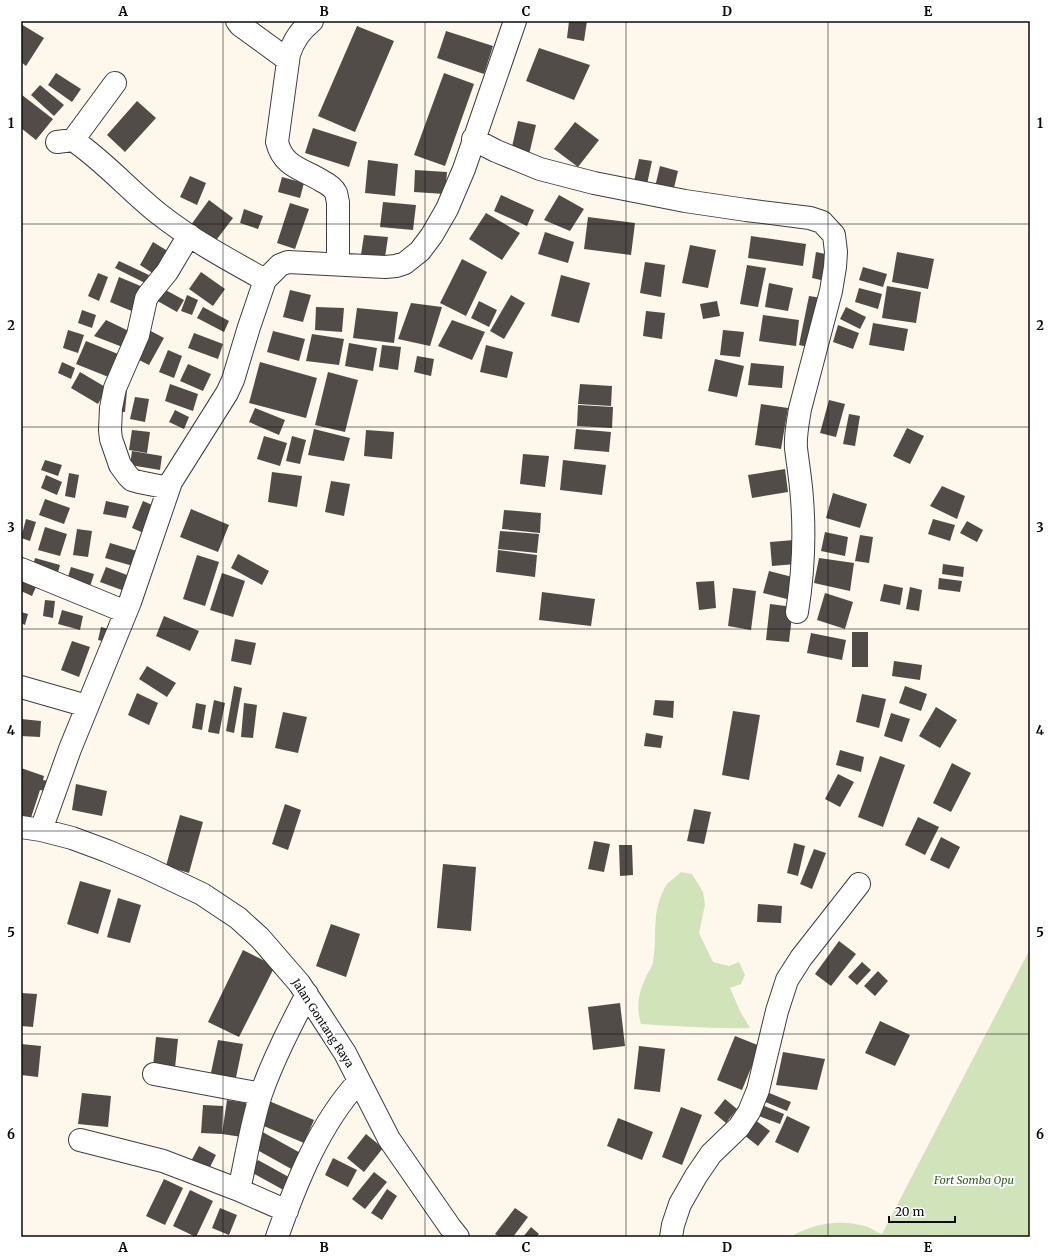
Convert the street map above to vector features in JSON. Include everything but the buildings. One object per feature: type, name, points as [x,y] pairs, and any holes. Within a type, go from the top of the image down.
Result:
[{"type":"street","points":[[237,21],[240,25],[288,60]]},
{"type":"street","points":[[312,21],[304,28],[294,41],[288,60],[277,142],[279,152],[287,162],[331,186],[336,193],[338,202],[338,264]]},
{"type":"street","points":[[31,828],[87,706],[126,612],[169,488],[227,393],[233,380],[248,326],[266,280],[280,265],[288,262],[385,267],[405,263],[420,251],[448,209],[464,169],[473,139],[515,21]]},
{"type":"street","points":[[115,83],[65,141],[92,153],[159,214],[209,249],[266,280]]},
{"type":"street","points":[[473,139],[496,151],[548,171],[594,183],[685,201],[810,218],[822,222],[834,235],[836,252],[831,291],[797,426],[796,447],[802,500],[803,543],[801,576],[796,612]]},
{"type":"street","points":[[169,488],[132,480],[123,470],[111,438],[110,408],[115,388],[139,330],[146,299],[167,272],[189,235]]},
{"type":"street","points":[[21,569],[68,590],[126,612]]},
{"type":"street","points":[[21,687],[87,706]]},
{"type":"street","name":"Jalan Gontang Raya","points":[[31,828],[72,838],[146,867],[202,894],[238,918],[260,938],[307,994],[345,1053],[390,1138],[458,1237]]},
{"type":"street","points":[[672,1237],[673,1225],[680,1204],[696,1176],[711,1154],[739,1127],[749,1112],[758,1090],[777,1011],[787,980],[801,958],[859,884]]},
{"type":"street","points":[[239,1190],[261,1094],[284,1039],[307,994]]},
{"type":"street","points":[[154,1074],[261,1094]]},
{"type":"street","points":[[277,1237],[296,1185],[316,1142],[334,1112],[359,1081]]},
{"type":"street","points":[[80,1140],[163,1162],[239,1190],[287,1211]]},
{"type":"green space","points":[[681,872],[692,874],[703,892],[705,905],[699,933],[713,962],[729,966],[739,962],[745,975],[741,984],[730,988],[740,1011],[750,1028],[709,1028],[641,1024],[638,1001],[653,962],[656,913],[658,904],[667,884]]},
{"type":"green space","name":"Fort Somba Opu","points":[[1030,949],[1030,1237],[790,1237],[808,1228],[836,1223],[865,1226],[882,1234]]}]
